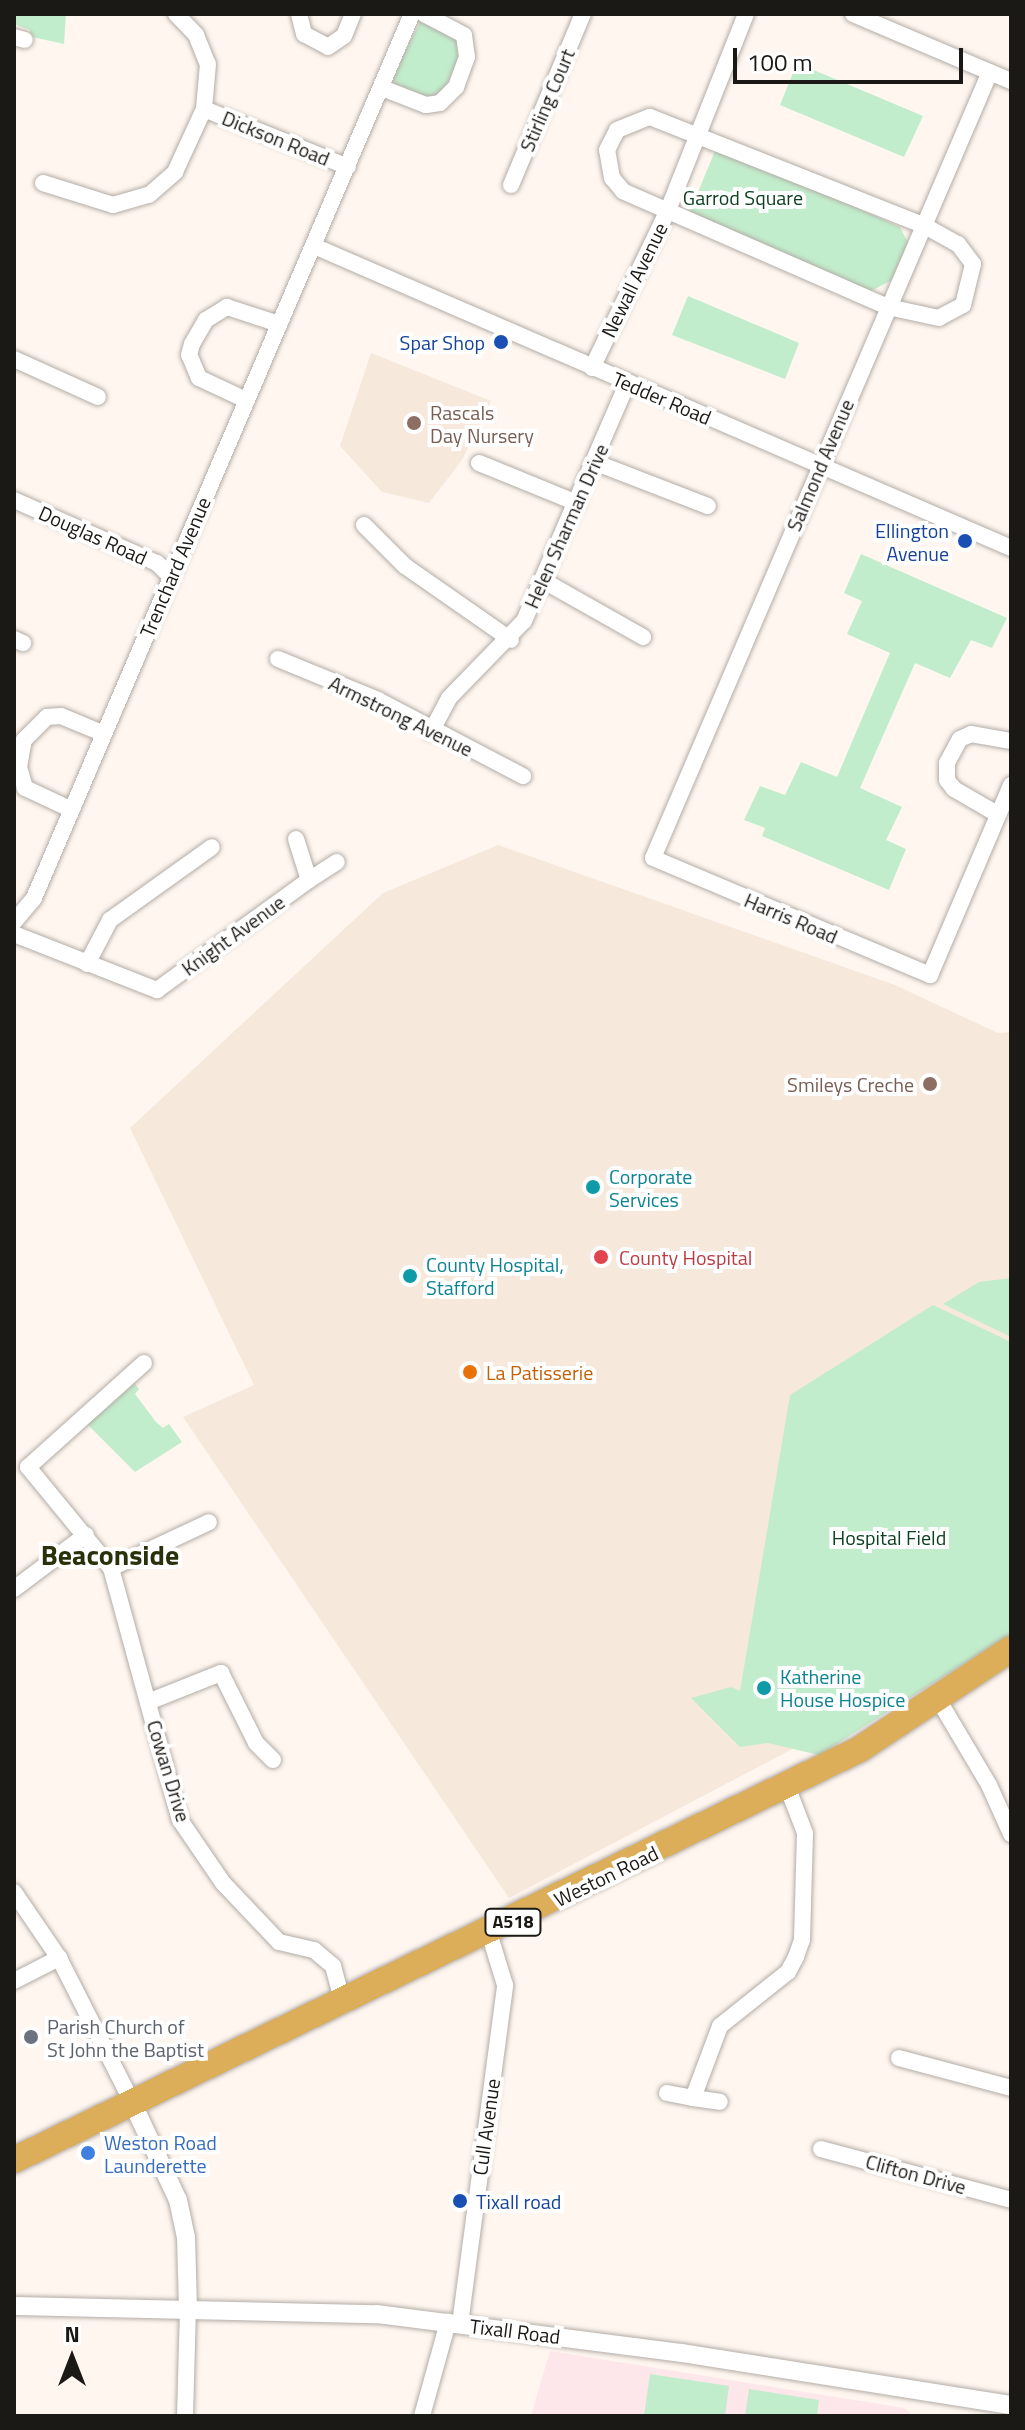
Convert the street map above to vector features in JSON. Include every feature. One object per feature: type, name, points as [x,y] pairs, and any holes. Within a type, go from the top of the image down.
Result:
[{"type":"highway","name":"Weston Road","points":[[14,2160],[489,1933],[860,1749],[1011,1649]]},
{"type":"street","points":[[299,14],[304,34],[328,47],[344,36],[353,14]]},
{"type":"street","name":"Trenchard Avenue","points":[[14,922],[34,898],[102,733],[167,589],[169,575],[412,14]]},
{"type":"street","points":[[382,88],[426,105],[440,103],[456,87],[467,57],[464,35],[424,14]]},
{"type":"street","name":"Stirling Court","points":[[511,185],[583,14]]},
{"type":"street","name":"Newall Avenue","points":[[592,368],[668,210],[746,14]]},
{"type":"street","points":[[853,14],[1011,81]]},
{"type":"street","name":"Dickson Road","points":[[43,183],[113,205],[149,195],[175,172],[204,109],[208,64],[183,15]]},
{"type":"street","name":"Salmond Avenue","points":[[653,858],[990,72]]},
{"type":"street","name":"Dickson Road","points":[[204,109],[348,167]]},
{"type":"street","points":[[642,117],[698,133],[925,226],[958,244],[973,264],[963,305],[939,318],[888,307],[623,191],[612,178],[607,165],[611,137],[628,121],[642,117]]},
{"type":"street","name":"Tedder Road","points":[[314,246],[1011,548]]},
{"type":"street","points":[[246,400],[199,378],[189,355],[192,344],[206,320],[227,307],[279,324]]},
{"type":"street","points":[[14,359],[98,397]]},
{"type":"street","name":"Helen Sharman Drive","points":[[431,732],[449,698],[511,640],[544,581],[627,384]]},
{"type":"street","points":[[594,462],[708,506]]},
{"type":"street","points":[[479,463],[577,503]]},
{"type":"street","name":"Douglas Road","points":[[14,500],[157,563],[169,575]]},
{"type":"street","points":[[364,525],[405,566],[511,640]]},
{"type":"street","points":[[544,581],[643,637]]},
{"type":"street","name":"Armstrong Avenue","points":[[278,659],[378,700],[431,732],[523,776]]},
{"type":"street","points":[[70,809],[25,788],[19,767],[24,740],[47,717],[61,716],[102,733]]},
{"type":"street","points":[[1011,741],[980,731],[971,734],[960,739],[947,763],[954,789],[997,814],[1011,785]]},
{"type":"street","name":"Harris Road","points":[[653,858],[930,975],[997,814]]},
{"type":"street","points":[[296,839],[309,880]]},
{"type":"street","points":[[14,934],[87,964],[110,920],[212,847]]},
{"type":"street","name":"Knight Avenue","points":[[87,964],[157,990],[337,862]]},
{"type":"street","name":"Cowan Drive","points":[[144,1363],[28,1467],[111,1568],[180,1820],[223,1883],[279,1942],[314,1950],[333,1966],[343,2003]]},
{"type":"street","points":[[111,1568],[209,1522]]},
{"type":"street","points":[[14,1589],[86,1535]]},
{"type":"street","points":[[148,1702],[221,1673],[256,1743],[273,1760]]},
{"type":"street","points":[[938,1699],[989,1785],[1011,1834]]},
{"type":"street","points":[[693,2098],[720,2026],[788,1972],[802,1940],[805,1833],[787,1786]]},
{"type":"street","points":[[14,1892],[59,1958],[178,2200],[186,2237],[188,2309],[185,2416]]},
{"type":"street","name":"Cull Avenue","points":[[422,2416],[454,2323],[505,1985],[489,1933]]},
{"type":"street","points":[[14,1981],[59,1958]]},
{"type":"street","points":[[899,2058],[1011,2088]]},
{"type":"street","points":[[667,2093],[720,2102]]},
{"type":"street","name":"Clifton Drive","points":[[821,2149],[1011,2200]]},
{"type":"street","name":"Tixall Road","points":[[14,2306],[377,2314],[1011,2405]]},
{"type":"shaded area","name":"Rascals Day Nursery","points":[[371,353],[491,401],[462,460],[429,503],[382,492],[340,446]]},
{"type":"shaded area","name":"County Hospital","points":[[498,845],[895,985],[998,1033],[1011,1032],[1011,1634],[509,1898],[183,1417],[254,1385],[130,1128],[383,893]]},
{"type":"shaded area","points":[[550,2351],[904,2408],[914,2416],[531,2416]]},
{"type":"green space","points":[[14,14],[66,14],[64,44],[28,36],[30,30],[14,24]]},
{"type":"green space","points":[[421,21],[454,34],[463,51],[445,88],[430,99],[396,88],[393,74]]},
{"type":"green space","points":[[797,63],[923,116],[904,157],[780,105]]},
{"type":"green space","name":"Garrod Square","points":[[717,146],[900,227],[909,245],[894,279],[871,291],[689,214]]},
{"type":"green space","points":[[688,296],[799,343],[785,379],[672,335]]},
{"type":"green space","points":[[861,554],[1007,618],[992,648],[971,640],[950,678],[915,663],[860,788],[902,807],[886,840],[906,849],[889,890],[762,836],[765,828],[744,820],[760,786],[785,795],[801,762],[837,777],[890,653],[847,634],[862,601],[844,593]]},
{"type":"green space","points":[[1011,1278],[1011,1337],[943,1304],[979,1282]]},
{"type":"green space","name":"Hospital Field","points":[[933,1305],[1011,1342],[1011,1634],[819,1755],[768,1743],[740,1747],[691,1698],[731,1687],[740,1691],[790,1395]]},
{"type":"green space","points":[[133,1381],[139,1389],[135,1394],[156,1422],[163,1428],[169,1424],[182,1442],[135,1472],[86,1423]]},
{"type":"green space","points":[[650,2374],[729,2386],[725,2416],[644,2416]]},
{"type":"green space","points":[[749,2389],[819,2400],[817,2416],[745,2416]]},
{"type":"place","name":"Spar Shop","points":[[501,342]]},
{"type":"place","name":"Rascals Day Nursery","points":[[414,423]]},
{"type":"place","name":"Ellington Avenue","points":[[965,541]]},
{"type":"place","name":"Smileys Creche","points":[[930,1084]]},
{"type":"place","name":"Corporate Services","points":[[593,1187]]},
{"type":"place","name":"County Hospital","points":[[601,1257]]},
{"type":"place","name":"County Hospital, Stafford","points":[[410,1276]]},
{"type":"place","name":"La Patisserie","points":[[470,1372]]},
{"type":"place","name":"Katherine House Hospice","points":[[764,1688]]},
{"type":"place","name":"Parish Church of St John the Baptist","points":[[31,2037]]},
{"type":"place","name":"Weston Road Launderette","points":[[88,2153]]},
{"type":"place","name":"Tixall road","points":[[460,2201]]},
{"type":"district","name":"Beaconside","points":[[110,1555]]}]
